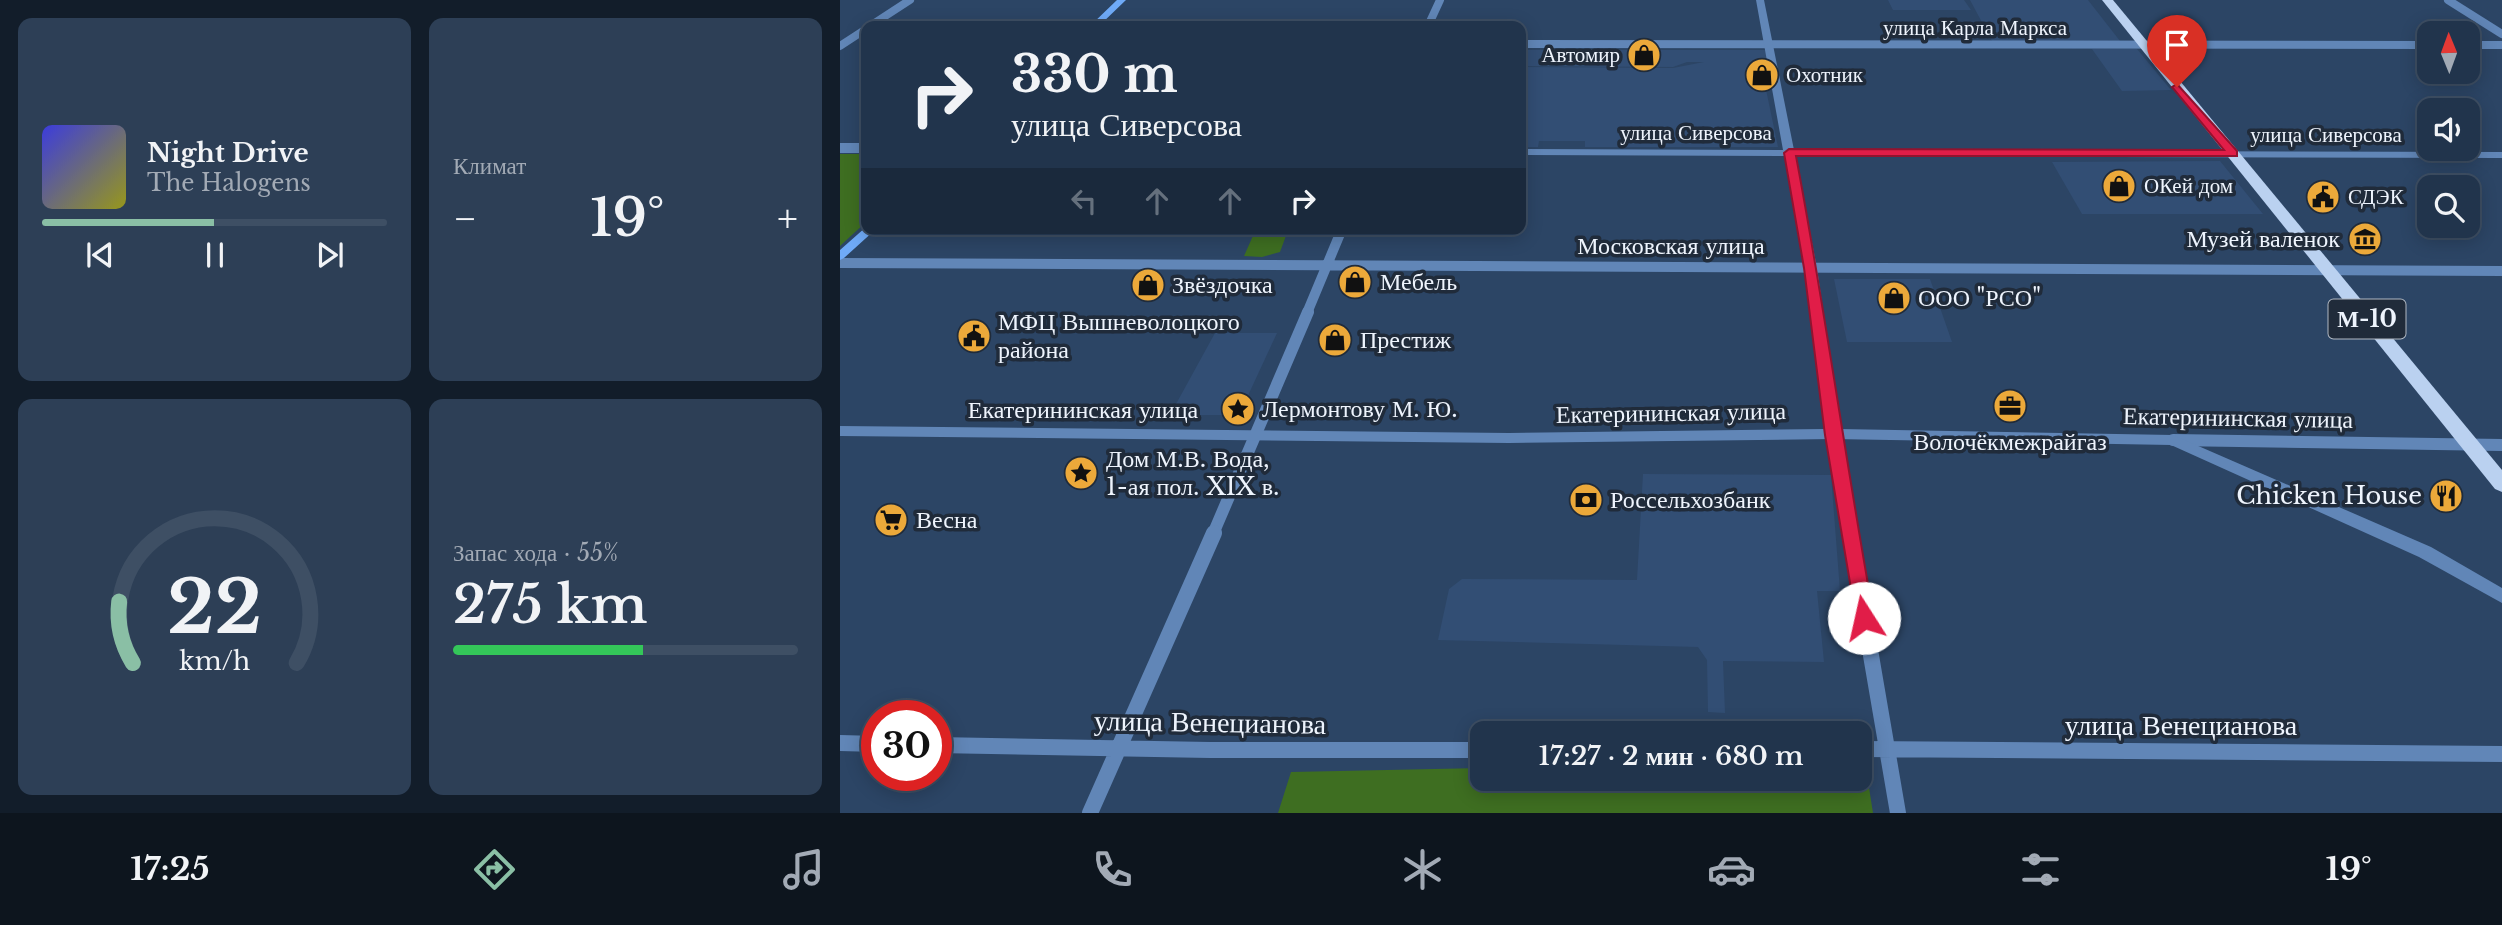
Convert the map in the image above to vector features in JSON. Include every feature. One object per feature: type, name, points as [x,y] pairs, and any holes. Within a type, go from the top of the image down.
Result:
[{"type":"highway","name":"М-10","points":[[2107,0],[2502,484]]},
{"type":"main road","points":[[1099,21],[1122,0]]},
{"type":"main road","points":[[840,256],[864,235]]},
{"type":"street","points":[[877,21],[910,0]]},
{"type":"street","points":[[1430,21],[1440,0]]},
{"type":"street","points":[[1760,0],[1811,268],[1833,435],[1898,813]]},
{"type":"street","points":[[2448,0],[2502,34]]},
{"type":"street","points":[[842,43],[861,31]]},
{"type":"street","points":[[842,43],[861,41]]},
{"type":"street","name":"улица Карла Маркса","points":[[1526,44],[2417,45]]},
{"type":"street","points":[[2480,45],[2502,45]]},
{"type":"street","points":[[840,148],[861,148]]},
{"type":"street","name":"улица Сиверсова","points":[[1526,152],[2502,155]]},
{"type":"street","points":[[1090,813],[1116,748],[1257,434],[1340,235]]},
{"type":"street","name":"Московская улица","points":[[840,262],[2502,271]]},
{"type":"street","name":"Екатерининская улица","points":[[840,431],[1509,438],[1833,435],[2502,445]]},
{"type":"street","points":[[2173,440],[2425,552],[2502,596]]},
{"type":"street","points":[[840,743],[861,744]]},
{"type":"street","name":"улица Венецианова","points":[[952,745],[1470,750]]},
{"type":"street","name":"улица Венецианова","points":[[1872,749],[2502,754]]},
{"type":"shaded area","points":[[1888,0],[1964,0],[1971,10],[1893,10]]},
{"type":"shaded area","points":[[1970,0],[2088,0],[2120,41],[1992,41]]},
{"type":"shaded area","points":[[2092,49],[2137,49],[2171,90],[2122,91]]},
{"type":"shaded area","points":[[1526,50],[1768,50],[1773,79],[1764,80],[1778,147],[1585,147],[1585,141],[1539,141],[1538,147],[1526,147],[1526,67],[1673,68],[1704,62],[1687,62],[1673,67],[1526,66]]},
{"type":"shaded area","points":[[2220,161],[2263,214],[2082,214],[2052,162]]},
{"type":"shaded area","points":[[1834,279],[1930,279],[1952,342],[1847,342]]},
{"type":"shaded area","points":[[1215,333],[1277,333],[1239,415],[1170,415]]},
{"type":"shaded area","points":[[1643,474],[1831,475],[1840,591],[1817,591],[1824,662],[1723,661],[1725,713],[1708,712],[1707,660],[1698,647],[1438,640],[1449,589],[1462,579],[1637,580]]},
{"type":"green space","points":[[840,154],[861,154],[861,227],[840,246]]},
{"type":"green space","points":[[1253,235],[1286,235],[1280,252],[1262,257],[1244,256]]},
{"type":"green space","points":[[1470,768],[1470,791],[1870,791],[1873,813],[1278,813],[1291,772]]},
{"type":"place","name":"Автомир","points":[[1644,55]]},
{"type":"place","name":"Охотник","points":[[1762,75]]},
{"type":"place","name":"ОКей дом","points":[[2119,186]]},
{"type":"place","name":"СДЭК","points":[[2323,197]]},
{"type":"place","name":"Музей валенок","points":[[2365,239]]},
{"type":"place","name":"Мебель","points":[[1355,282]]},
{"type":"place","name":"Звёздочка","points":[[1148,285]]},
{"type":"place","name":"ООО \"РСО\"","points":[[1894,298]]},
{"type":"place","name":"МФЦ Вышневолоцкого района","points":[[974,336]]},
{"type":"place","name":"Престиж","points":[[1335,340]]},
{"type":"place","name":"Волочёкмежрайгаз","points":[[2010,406]]},
{"type":"place","name":"Лермонтову М. Ю.","points":[[1238,409]]},
{"type":"place","name":"Дом М.В. Вода, 1-ая пол. XIX в.","points":[[1081,473]]},
{"type":"place","name":"Chicken House","points":[[2446,496]]},
{"type":"place","name":"Россельхозбанк","points":[[1586,500]]},
{"type":"place","name":"Весна","points":[[891,520]]},
{"type":"route","points":[[1864,618],[1833,435],[1811,268],[1789,153],[2232,154],[2177,87]]}]
